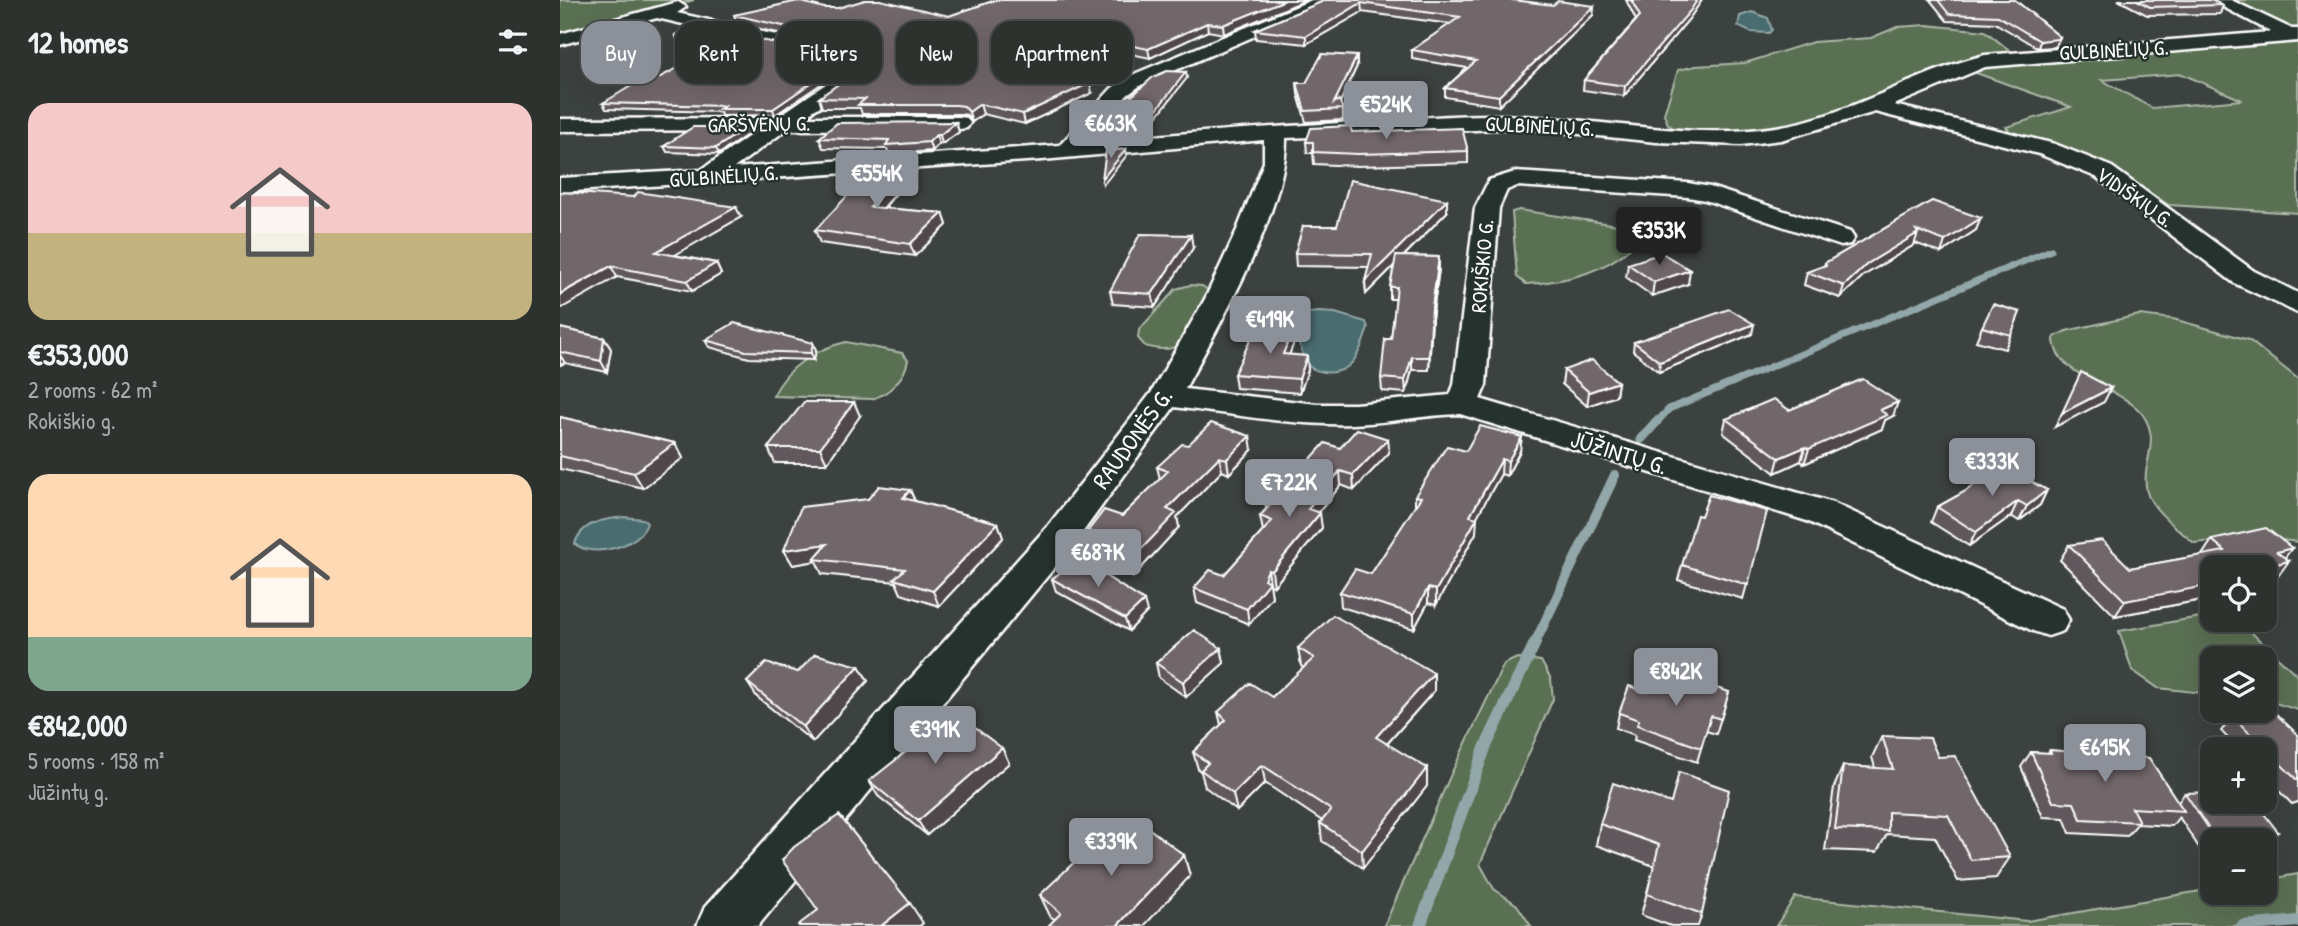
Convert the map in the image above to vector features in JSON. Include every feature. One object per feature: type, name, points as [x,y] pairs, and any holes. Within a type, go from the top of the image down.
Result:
[{"type":"street","points":[[1066,151],[1119,92],[1134,81],[1326,0]]},
{"type":"street","points":[[2218,0],[2295,36]]},
{"type":"street","points":[[560,40],[691,3]]},
{"type":"street","points":[[656,13],[867,61],[857,73],[781,123],[708,177]]},
{"type":"street","name":"GULBINĖLIŲ G.","points":[[560,185],[1066,151],[1275,132],[1522,122],[1656,135],[1741,138],[1781,133],[1874,106],[1965,66],[1985,61],[2295,36]]},
{"type":"street","name":"VIDIŠKIŲ G.","points":[[1874,106],[2047,149],[2104,172],[2244,276],[2298,304]]},
{"type":"street","name":"GARŠVĖNŲ G.","points":[[560,125],[959,123]]},
{"type":"street","name":"RAUDONĖS G.","points":[[724,926],[1061,535],[1165,396],[1219,299],[1250,230],[1275,162],[1275,132]]},
{"type":"street","name":"ROKIŠKIO G.","points":[[1462,404],[1470,385],[1487,208],[1497,185],[1503,181],[1532,179],[1688,190],[1710,194],[1840,238]]},
{"type":"street","name":"JŪŽINTŲ G.","points":[[1165,396],[1317,414],[1355,414],[1427,405],[1462,404],[1820,512],[2048,620]]},
{"type":"green space","points":[[560,0],[694,0],[618,21],[581,21],[581,31],[560,37]]},
{"type":"green space","points":[[2229,0],[2298,0],[2298,31],[2294,32]]},
{"type":"green space","points":[[1927,25],[1985,31],[2013,53],[1970,60],[1835,112],[1761,133],[1680,133],[1668,124],[1664,114],[1678,70],[1696,66],[1745,63],[1813,42],[1871,38],[1897,27]]},
{"type":"green space","points":[[2298,37],[2298,213],[2169,205],[2120,174],[2011,133],[2006,127],[2071,107],[1968,70],[1989,64]],"holes":[[[2182,74],[2242,100],[2152,108],[2102,80]]]},
{"type":"green space","points":[[1519,210],[1624,226],[1635,232],[1638,241],[1614,260],[1586,273],[1557,281],[1526,284],[1517,277],[1512,212]]},
{"type":"green space","points":[[1190,285],[1202,286],[1208,290],[1209,297],[1187,338],[1180,345],[1171,348],[1145,346],[1138,338],[1139,330],[1176,289]]},
{"type":"green space","points":[[2139,315],[2173,319],[2249,340],[2298,379],[2298,542],[2259,537],[2194,543],[2154,505],[2147,492],[2146,482],[2151,435],[2143,415],[2120,396],[2076,372],[2064,362],[2056,351],[2054,337],[2066,331]]},
{"type":"green space","points":[[846,342],[902,353],[908,360],[904,373],[890,389],[872,399],[773,396],[786,376],[803,361],[823,349]]},
{"type":"green space","points":[[2200,617],[2200,632],[2251,632],[2266,646],[2200,646],[2200,693],[2158,688],[2132,670],[2119,631]]},
{"type":"green space","points":[[2277,656],[2298,676],[2298,710],[2277,704]]},
{"type":"green space","points":[[1517,658],[1541,661],[1551,679],[1553,699],[1480,864],[1494,889],[1517,905],[1531,926],[1384,926],[1452,772],[1504,664]]},
{"type":"green space","points":[[2298,874],[2298,926],[1776,926],[1795,897],[2027,921],[2200,891],[2200,905],[2277,905],[2277,878]]},
{"type":"water","points":[[1752,12],[1768,18],[1772,30],[1769,33],[1750,32],[1738,26],[1740,16]]},
{"type":"water","points":[[1320,312],[1335,313],[1366,322],[1368,328],[1358,353],[1349,366],[1342,370],[1323,372],[1309,366],[1298,343],[1285,328],[1287,321],[1295,316]]},
{"type":"water","points":[[624,517],[643,519],[647,523],[636,538],[626,544],[593,550],[575,544],[588,526]]},
{"type":"building","points":[[865,0],[880,0],[949,16],[996,0],[1285,0],[1223,25],[1207,23],[1148,49],[1133,46],[1133,21],[991,21],[991,84],[1088,84],[1023,114],[980,104],[969,112],[964,106],[956,105],[858,105],[865,99],[819,98],[838,84],[882,84],[882,21],[776,21],[776,24],[734,15],[798,1],[824,8],[838,8]]},
{"type":"building","points":[[1326,0],[1513,0],[1553,5],[1558,1],[1594,6],[1499,96],[1445,88],[1476,61],[1412,50],[1460,17],[1361,3],[1306,36],[1255,30]]},
{"type":"building","points":[[1631,0],[1697,0],[1625,86],[1584,80],[1640,16]]},
{"type":"building","points":[[1938,0],[2015,0],[2060,37],[2040,41],[1998,16],[1949,14]]},
{"type":"building","points":[[2137,0],[2211,0],[2223,5],[2150,7]]},
{"type":"building","points":[[762,40],[776,43],[776,84],[810,84],[773,109],[603,103],[634,84],[661,84],[661,77],[675,69],[675,84],[762,84]]},
{"type":"building","points":[[1322,54],[1357,56],[1334,103],[1339,100],[1343,109],[1305,111],[1297,83],[1306,83]]},
{"type":"building","points":[[1167,71],[1186,72],[1142,128],[1109,131],[1111,115],[1129,95],[1132,96],[1153,77]]},
{"type":"building","points":[[956,122],[929,142],[886,145],[889,140],[819,138],[837,123]]},
{"type":"building","points":[[1350,126],[1352,132],[1462,128],[1468,151],[1358,154],[1313,152],[1313,142],[1306,142],[1311,128]]},
{"type":"building","points":[[693,127],[747,127],[716,148],[664,146]]},
{"type":"building","points":[[1126,149],[1102,179],[1106,151]]},
{"type":"building","points":[[912,160],[870,207],[943,213],[910,244],[815,230],[868,174],[875,162]]},
{"type":"building","points":[[1350,180],[1447,200],[1365,281],[1372,254],[1295,253],[1303,226],[1337,226]]},
{"type":"building","points":[[560,192],[634,197],[638,192],[736,207],[656,252],[716,263],[687,281],[611,266],[560,294]]},
{"type":"building","points":[[1932,201],[1981,218],[1945,241],[1916,230],[1918,233],[1867,264],[1844,286],[1807,272],[1826,265],[1825,263]]},
{"type":"building","points":[[1140,234],[1191,235],[1152,294],[1110,291]]},
{"type":"building","points":[[1662,253],[1690,270],[1654,282],[1628,264]]},
{"type":"building","points":[[1396,256],[1439,257],[1429,357],[1412,357],[1405,380],[1381,378],[1385,339],[1391,339],[1397,287],[1390,287]]},
{"type":"building","points":[[1993,304],[2020,312],[2011,335],[1982,327]]},
{"type":"building","points":[[1729,309],[1754,324],[1660,362],[1634,342]]},
{"type":"building","points":[[734,323],[813,343],[811,353],[746,351],[705,340]]},
{"type":"building","points":[[560,328],[604,338],[601,361],[560,352]]},
{"type":"building","points":[[1256,328],[1292,331],[1283,354],[1307,356],[1299,379],[1234,374]]},
{"type":"building","points":[[1592,360],[1618,382],[1589,392],[1564,370]]},
{"type":"building","points":[[2081,372],[2111,388],[2062,413]]},
{"type":"building","points":[[1863,379],[1898,402],[1880,410],[1887,415],[1809,449],[1805,447],[1779,458],[1726,419],[1774,399],[1789,410]]},
{"type":"building","points":[[804,402],[854,402],[820,448],[768,448]]},
{"type":"building","points":[[560,417],[675,443],[634,473],[560,456]]},
{"type":"building","points":[[1211,423],[1250,436],[1227,459],[1219,457],[1167,509],[1176,513],[1129,562],[1088,546],[1100,535],[1088,531],[1104,510],[1122,516],[1168,471],[1157,467],[1182,444],[1188,445]]},
{"type":"building","points":[[1480,426],[1522,437],[1508,461],[1502,459],[1470,516],[1477,518],[1436,590],[1428,588],[1414,614],[1340,592],[1355,569],[1371,574],[1421,497],[1415,496],[1447,446],[1466,451]]},
{"type":"building","points":[[1357,429],[1388,439],[1353,475],[1340,471],[1308,509],[1320,513],[1272,571],[1268,570],[1264,579],[1269,582],[1247,609],[1194,588],[1210,570],[1224,575],[1272,521],[1260,516],[1272,503],[1265,500],[1284,479],[1291,481],[1325,443],[1340,448]]},
{"type":"building","points":[[2001,465],[2047,490],[2027,506],[2018,501],[1976,532],[1937,507],[1966,491]]},
{"type":"building","points":[[879,486],[910,490],[903,498],[998,523],[933,591],[894,579],[905,569],[814,559],[827,544],[784,550],[801,507],[868,499]]},
{"type":"building","points":[[1709,495],[1767,511],[1748,585],[1682,565],[1697,515],[1701,516]]},
{"type":"building","points":[[2266,528],[2292,548],[2277,552],[2289,561],[2277,564],[2277,555],[2203,555],[2225,551],[2212,540]]},
{"type":"building","points":[[2102,540],[2130,568],[2200,555],[2200,587],[2125,601],[2069,545]]},
{"type":"building","points":[[1078,558],[1144,601],[1125,619],[1052,579]]},
{"type":"building","points":[[1333,615],[1434,673],[1376,737],[1427,768],[1362,851],[1320,823],[1331,810],[1262,765],[1233,794],[1201,770],[1208,763],[1193,752],[1226,720],[1218,712],[1250,683],[1272,697],[1314,658],[1298,648]]},
{"type":"building","points":[[1194,630],[1221,648],[1183,682],[1156,663]]},
{"type":"building","points":[[815,654],[859,666],[803,727],[747,682],[766,663],[798,672]]},
{"type":"building","points":[[1655,673],[1695,687],[1697,682],[1729,692],[1721,719],[1711,716],[1701,748],[1637,725],[1639,720],[1619,713],[1629,686],[1648,692]]},
{"type":"building","points":[[955,713],[1002,748],[918,821],[869,781]]},
{"type":"building","points":[[2277,715],[2298,735],[2298,781],[2277,760],[2277,737],[2253,737],[2239,723],[2277,723]]},
{"type":"building","points":[[1882,736],[1930,738],[1938,757],[1955,756],[2010,857],[1971,860],[1948,815],[1888,812],[1888,831],[1835,829],[1843,766],[1893,769]]},
{"type":"building","points":[[2050,750],[2149,758],[2184,811],[2132,808],[2139,822],[2081,819],[2074,803],[2053,802],[2031,752],[2051,753]]},
{"type":"building","points":[[1679,772],[1729,790],[1702,914],[1647,894],[1659,845],[1600,824],[1613,783],[1671,803]]},
{"type":"building","points":[[2200,792],[2200,814],[2264,814],[2275,828],[2208,828],[2185,793]]},
{"type":"building","points":[[839,815],[910,903],[881,926],[798,925],[818,910],[782,860],[794,847]]},
{"type":"building","points":[[1119,819],[1139,835],[1147,827],[1184,855],[1117,926],[1048,926],[1061,913],[1040,895]]},
{"type":"waterway","points":[[1656,423],[1669,409],[2051,250]]},
{"type":"waterway","points":[[1641,439],[1657,421]]},
{"type":"waterway","points":[[1534,645],[1615,475]]},
{"type":"waterway","points":[[1420,926],[1485,748],[1535,643]]},
{"type":"waterway","points":[[2242,926],[2298,921]]}]
